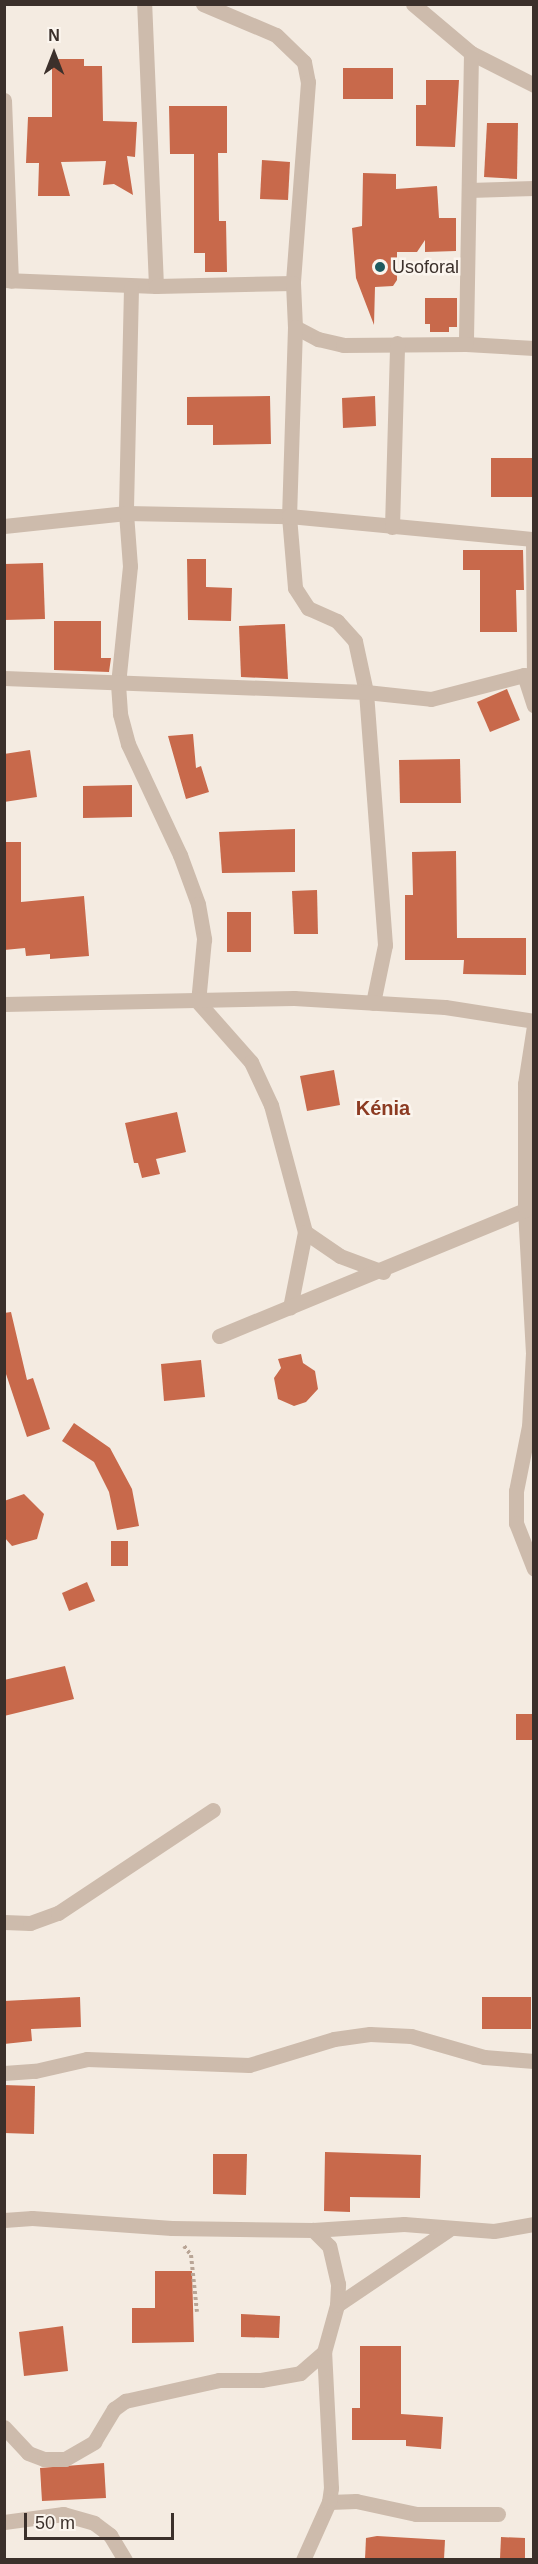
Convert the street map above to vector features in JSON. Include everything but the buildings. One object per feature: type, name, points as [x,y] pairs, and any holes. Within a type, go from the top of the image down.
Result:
[{"type":"street","points":[[144,4],[156,286]]},
{"type":"street","points":[[203,4],[276,35],[304,62],[308,82],[293,283],[295,327],[289,516],[298,598],[308,608],[337,621],[355,641],[366,692],[385,945],[372,1003]]},
{"type":"street","points":[[413,4],[471,53],[534,85]]},
{"type":"street","points":[[466,344],[471,53]]},
{"type":"street","points":[[4,100],[8,281],[131,288],[293,283]]},
{"type":"street","points":[[469,190],[534,188]]},
{"type":"street","points":[[131,288],[126,513],[130,566],[118,684],[120,714],[128,744],[180,855],[198,904],[204,939],[198,1002],[234,1040],[264,1084],[305,1232],[290,1308]]},
{"type":"street","points":[[295,327],[343,345],[466,344],[534,348]]},
{"type":"street","points":[[392,527],[397,343]]},
{"type":"street","points":[[4,526],[126,513],[289,516],[533,539],[534,674]]},
{"type":"street","points":[[4,678],[366,692],[431,699],[524,675],[534,705]]},
{"type":"street","points":[[4,1004],[198,1002],[294,998],[445,1007],[534,1021]]},
{"type":"street","points":[[534,1026],[525,1084],[525,1210],[532,1353],[529,1426],[516,1491],[516,1523],[534,1569]]},
{"type":"street","points":[[219,1336],[383,1272],[525,1210]]},
{"type":"street","points":[[305,1232],[340,1256],[383,1272]]},
{"type":"street","points":[[4,1922],[30,1923],[58,1913],[213,1810]]},
{"type":"street","points":[[4,2073],[35,2071],[87,2059],[249,2065],[334,2039],[370,2034],[411,2036],[484,2057],[534,2061]]},
{"type":"street","points":[[4,2220],[32,2218],[172,2228],[313,2230],[404,2224],[448,2230],[494,2231],[534,2224]]},
{"type":"street","points":[[303,2559],[329,2502],[324,2352],[337,2305],[337,2266],[329,2246],[313,2230]]},
{"type":"street","points":[[337,2305],[448,2230]]},
{"type":"street","points":[[4,2427],[28,2453],[44,2459],[65,2458],[94,2442],[114,2409],[125,2401],[219,2380],[284,2377],[300,2373],[324,2352]]},
{"type":"street","points":[[329,2502],[356,2500],[416,2514],[498,2514]]},
{"type":"street","points":[[4,2522],[63,2514],[94,2523],[110,2535],[125,2559]]},
{"type":"path","points":[[172,2228],[191,2255],[197,2312]]},
{"type":"place","name":"Usoforal","points":[[380,267]]},
{"type":"district","name":"Kénia","points":[[383,1108]]}]
